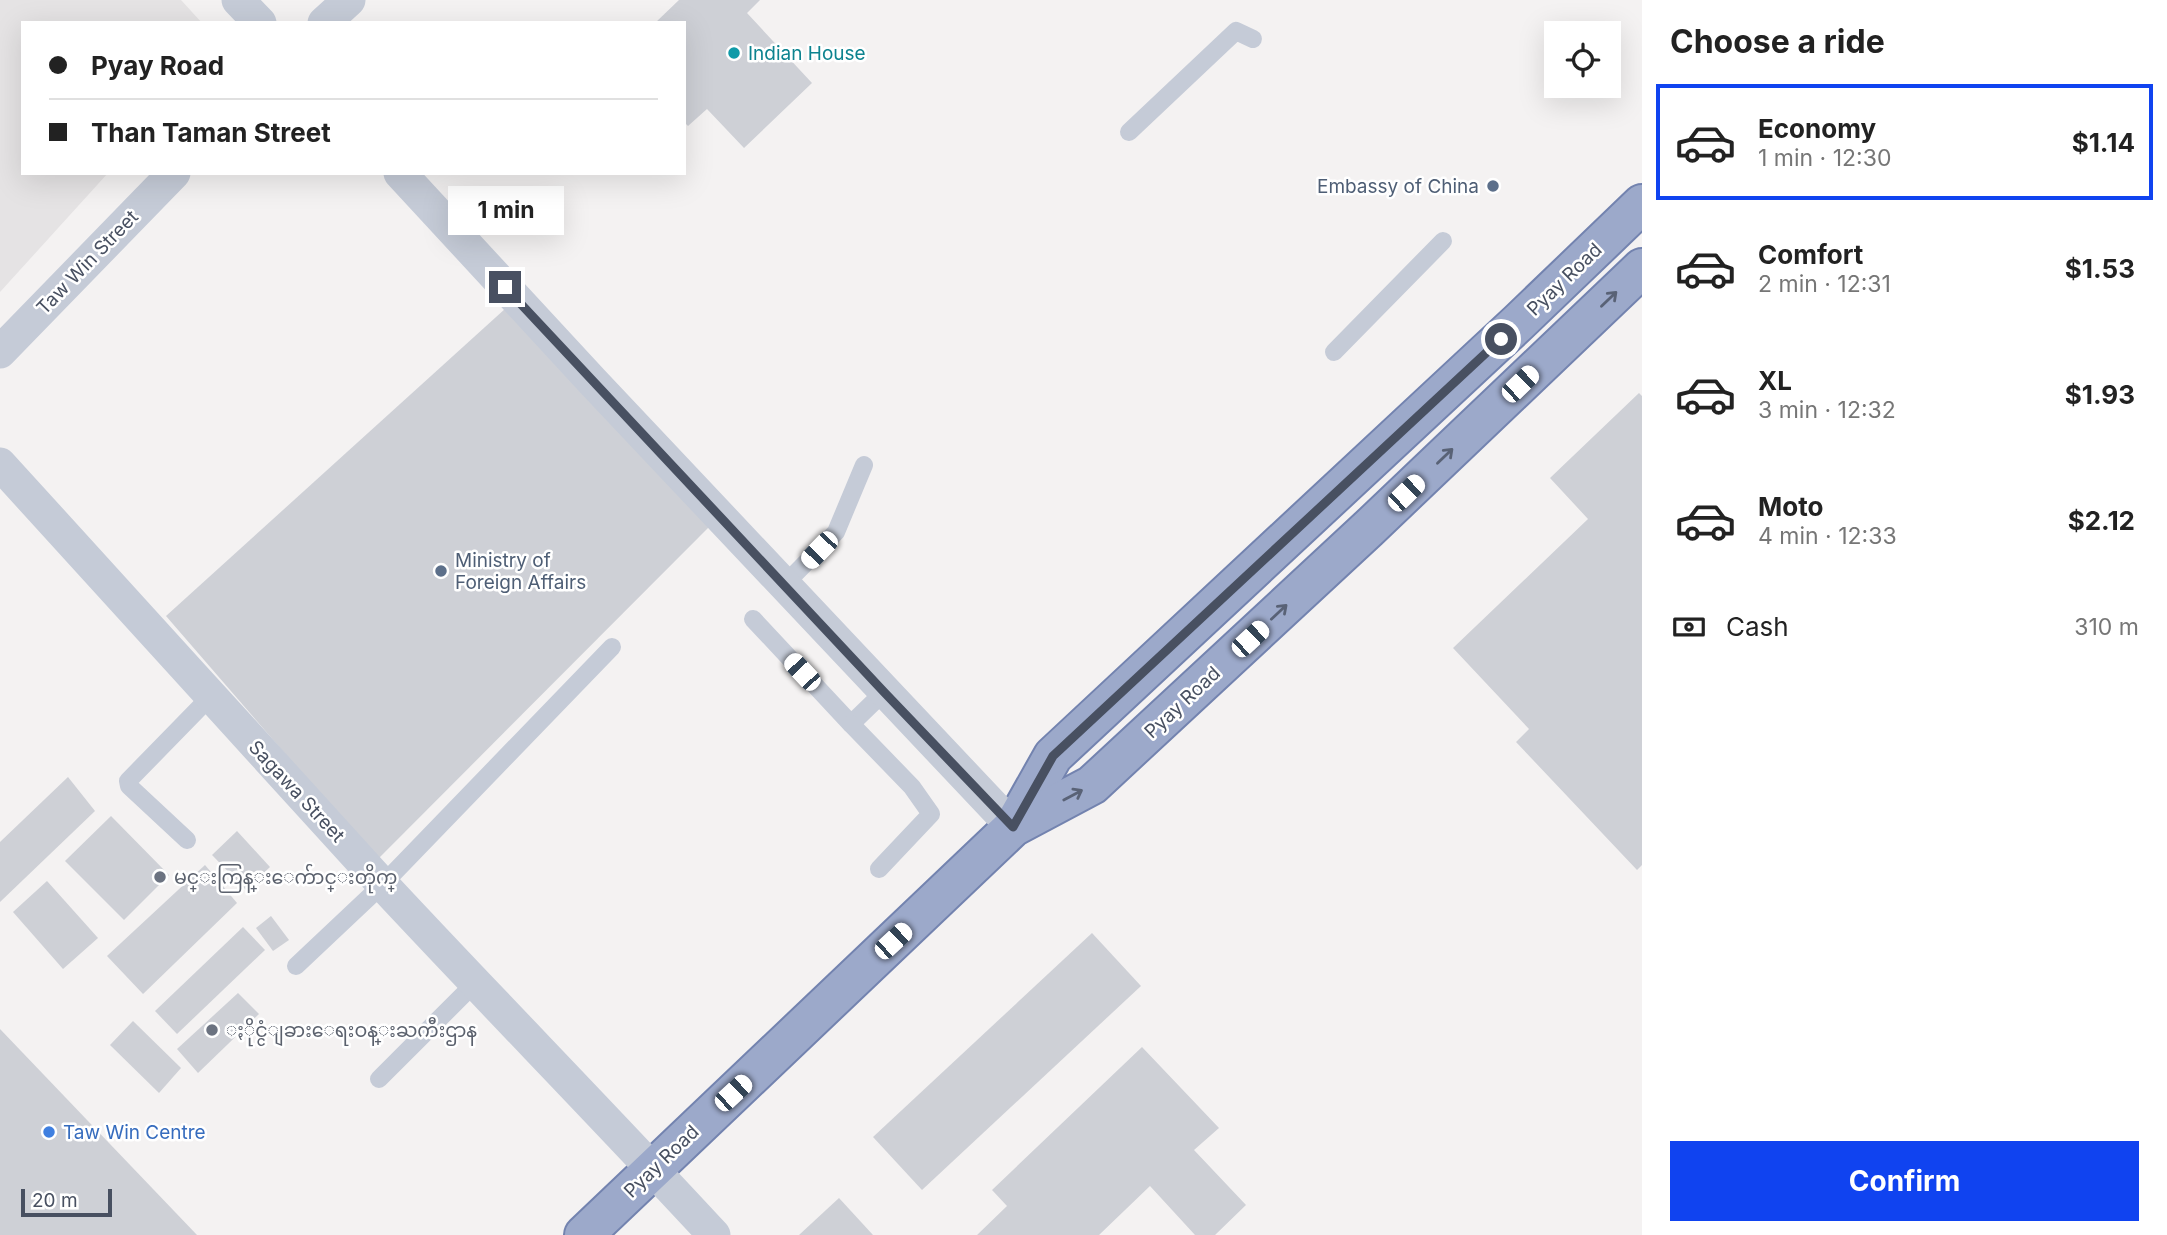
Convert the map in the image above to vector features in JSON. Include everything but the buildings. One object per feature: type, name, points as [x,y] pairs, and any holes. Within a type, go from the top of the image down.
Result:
[{"type":"highway","name":"Pyay Road","points":[[1013,827],[1053,756],[1642,204]]},
{"type":"highway","name":"Pyay Road","points":[[584,1235],[1013,827],[1092,786],[1642,268]]},
{"type":"street","points":[[238,0],[258,21]]},
{"type":"street","points":[[326,21],[349,0]]},
{"type":"street","name":"Taw Win Street","points":[[0,352],[172,175]]},
{"type":"street","points":[[402,175],[1013,827]]},
{"type":"street","name":"Sagawa Street","points":[[0,464],[141,618],[209,697],[714,1235]]},
{"type":"lane","points":[[1129,132],[1236,31],[1253,39]]},
{"type":"lane","points":[[1334,352],[1443,241]]},
{"type":"lane","points":[[784,585],[836,532],[864,465]]},
{"type":"lane","points":[[753,619],[912,787],[930,814],[879,869]]},
{"type":"lane","points":[[296,966],[383,884],[612,647]]},
{"type":"lane","points":[[851,724],[884,692]]},
{"type":"lane","points":[[187,840],[128,786],[128,781],[209,697]]},
{"type":"lane","points":[[379,1079],[475,983]]},
{"type":"shaded area","points":[[0,0],[181,0],[200,21],[21,21],[21,175],[106,175],[0,292]]},
{"type":"place","name":"Indian House","points":[[734,53]]},
{"type":"place","name":"Embassy of China","points":[[1493,186]]},
{"type":"place","name":"Ministry of Foreign Affairs","points":[[441,571]]},
{"type":"place","name":"မင္းကြန္းေက်ာင္းတိုက္","points":[[160,877]]},
{"type":"place","name":"ႏိုင္ငံျခားေရးဝန္းႀကီးဌာန","points":[[212,1030]]},
{"type":"place","name":"Taw Win Centre","points":[[49,1132]]},
{"type":"route","points":[[505,287],[1013,827],[1053,756],[1501,339]]}]
